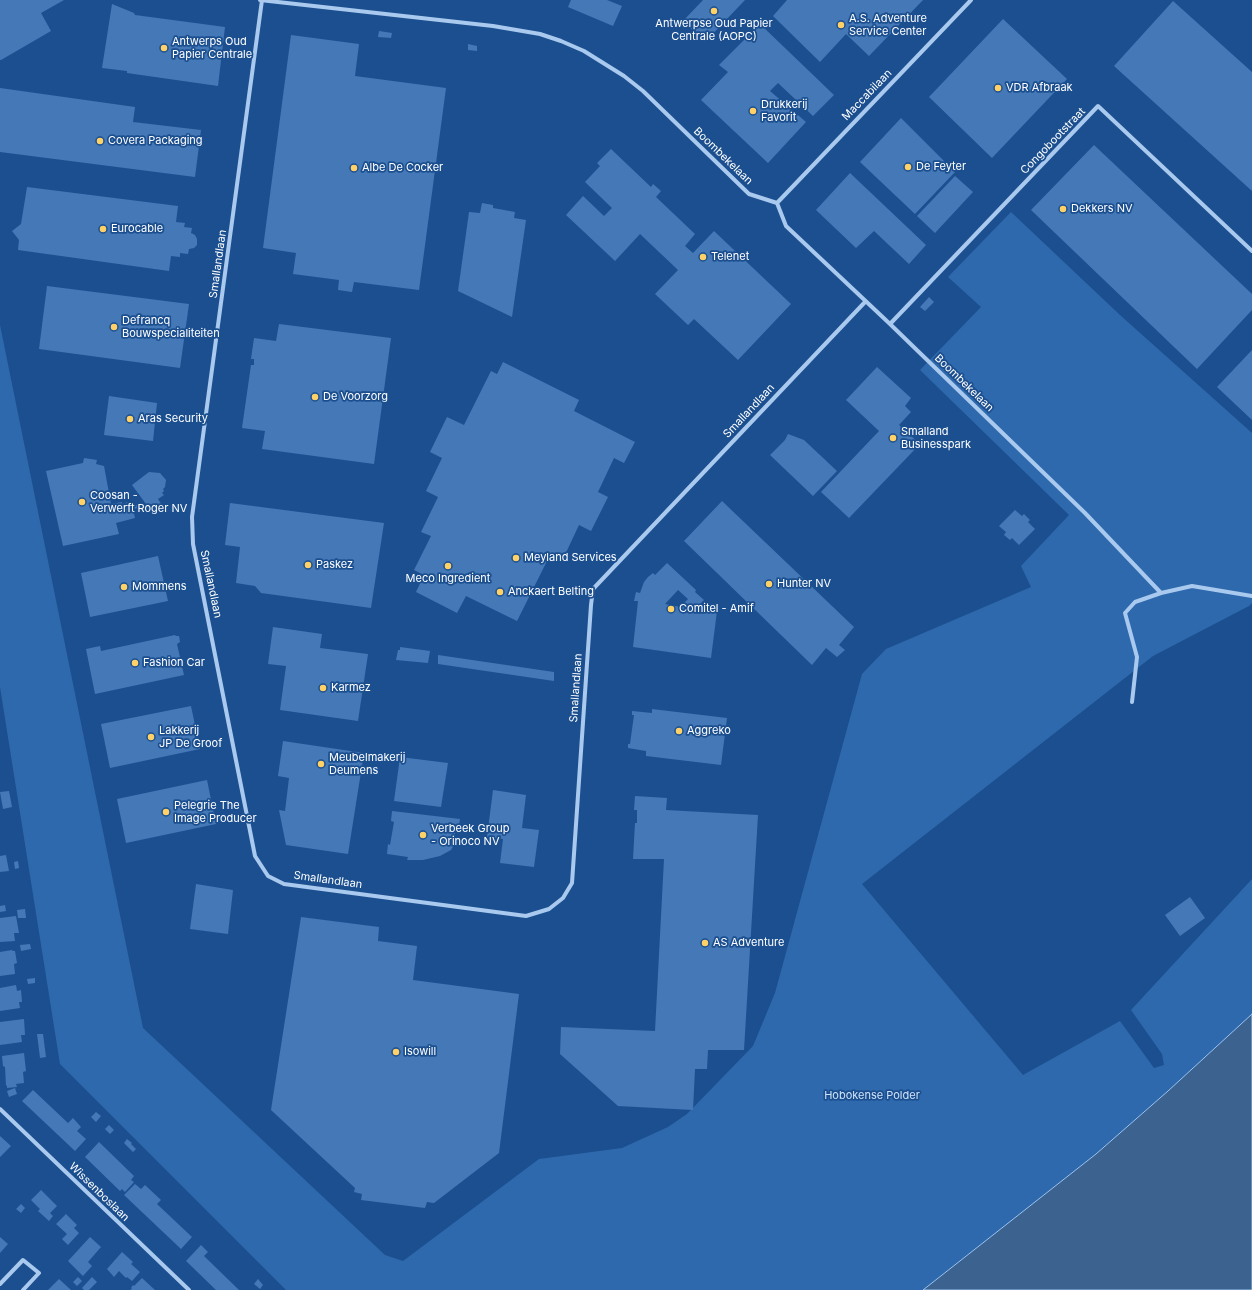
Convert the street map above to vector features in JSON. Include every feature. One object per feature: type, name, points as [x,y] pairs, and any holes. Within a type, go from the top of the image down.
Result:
[{"type":"street","name":"Boombekelaan","points":[[261,0],[493,26],[540,34],[584,51],[624,76],[643,91],[749,194],[777,203],[786,226],[890,324],[1085,513],[1161,593]]},
{"type":"street","name":"Smallandlaan","points":[[261,0],[192,517],[193,544],[255,856],[268,876],[284,884],[526,916],[549,910],[563,898],[572,883],[590,613],[593,588],[865,302]]},
{"type":"street","name":"Maccabilaan","points":[[777,203],[971,0]]},
{"type":"street","name":"Congobootstraat","points":[[890,324],[1098,106],[1252,251]]},
{"type":"street","points":[[1132,702],[1137,657],[1125,613],[1134,602],[1161,593],[1192,586],[1252,596]]},
{"type":"street","name":"Wissenboslaan","points":[[0,1110],[186,1289]]},
{"type":"street","points":[[0,1284],[23,1260],[39,1273],[23,1290]]},
{"type":"green space","name":"Hobokense Polder","points":[[1011,212],[1120,315],[1252,433],[1252,603],[1249,606],[1153,656],[862,884],[1023,1075],[1120,1021],[1154,1068],[1164,1065],[1162,1054],[1131,1010],[1252,879],[1252,1014],[1168,1091],[1096,1154],[923,1290],[286,1290],[60,1064],[0,687],[0,325],[143,1028],[385,1255],[403,1261],[539,1159],[622,1148],[668,1127],[687,1114],[753,1046],[775,993],[862,674],[886,649],[1031,587],[1021,566],[1069,515],[920,370],[981,307],[948,277]]},
{"type":"shaded area","points":[[1252,1014],[1252,1290],[923,1290],[1096,1154],[1168,1091]]},
{"type":"building","points":[[0,0],[64,0],[41,13],[51,31],[0,60]]},
{"type":"building","points":[[571,0],[607,0],[622,6],[613,26],[568,7]]},
{"type":"building","name":"Antwerpse Oud Papier Centrale (AOPC)","points":[[703,0],[745,0],[705,42],[683,21]]},
{"type":"building","name":"A.S. Adventure Service Center","points":[[787,0],[923,0],[869,56],[846,34],[820,62],[773,16]]},
{"type":"building","points":[[1173,1],[1252,72],[1252,191],[1114,66]]},
{"type":"building","name":"Antwerps Oud Papier Centrale","points":[[112,4],[134,13],[135,15],[225,27],[218,86],[102,68]]},
{"type":"building","name":"VDR Afbraak","points":[[1003,19],[1067,79],[992,158],[929,97]]},
{"type":"building","name":"Drukkerij Favorit","points":[[760,24],[834,95],[813,116],[778,83],[770,91],[806,122],[768,163],[701,100],[728,72],[719,65]]},
{"type":"building","points":[[379,31],[392,33],[391,38],[378,37]]},
{"type":"building","name":"Albe De Cocker","points":[[291,35],[359,44],[355,76],[446,88],[419,290],[354,282],[352,292],[338,290],[339,280],[293,274],[296,253],[263,248]]},
{"type":"building","points":[[468,44],[477,46],[477,51],[468,50]]},
{"type":"building","name":"Covera Packaging","points":[[0,88],[135,107],[133,122],[201,130],[195,177],[0,152]]},
{"type":"building","name":"De Feyter","points":[[901,118],[955,172],[915,214],[860,162]]},
{"type":"building","points":[[1094,145],[1252,294],[1252,310],[1197,369],[1031,210]]},
{"type":"building","name":"Telenet","points":[[611,149],[651,187],[653,184],[661,191],[656,197],[695,234],[685,246],[693,253],[714,231],[791,304],[738,360],[694,319],[688,325],[655,294],[678,270],[640,234],[615,261],[566,215],[583,196],[604,216],[612,208],[585,182],[600,166],[597,163]]},
{"type":"building","points":[[850,173],[926,245],[909,264],[874,231],[856,248],[816,210]]},
{"type":"building","points":[[955,176],[973,192],[935,233],[917,216]]},
{"type":"building","name":"Eurocable","points":[[27,187],[178,206],[176,222],[185,223],[184,227],[192,228],[191,233],[195,235],[197,239],[197,245],[194,248],[189,249],[188,254],[180,253],[180,257],[171,256],[169,271],[18,250],[19,240],[12,231],[21,224]]},
{"type":"building","points":[[482,203],[493,205],[493,208],[515,212],[514,218],[526,220],[512,317],[458,291],[469,212],[480,213]]},
{"type":"building","name":"Defrancq Bouwspecialiteiten","points":[[47,286],[189,304],[180,368],[39,349]]},
{"type":"building","points":[[929,297],[934,302],[925,311],[920,307]]},
{"type":"building","name":"De Voorzorg","points":[[279,324],[391,338],[374,464],[262,449],[265,431],[242,428],[251,365],[254,365],[254,359],[251,359],[254,338],[276,341]]},
{"type":"building","points":[[1252,350],[1252,420],[1217,387]]},
{"type":"building","points":[[503,362],[579,400],[574,411],[635,442],[624,463],[614,458],[598,492],[608,497],[591,531],[579,525],[563,559],[551,553],[517,621],[466,596],[457,613],[416,592],[424,575],[414,570],[431,536],[421,532],[438,497],[426,491],[442,458],[430,452],[447,417],[464,425],[491,371],[497,374]]},
{"type":"building","name":"Smalland Businesspark","points":[[877,367],[911,398],[905,406],[911,412],[899,425],[920,444],[849,518],[821,492],[879,431],[846,400]]},
{"type":"building","name":"Aras Security","points":[[109,396],[157,403],[153,441],[104,435]]},
{"type":"building","points":[[788,434],[804,440],[837,471],[813,496],[770,455],[785,440]]},
{"type":"building","name":"Coosan - Verwerft Roger NV","points":[[84,458],[97,460],[96,464],[104,466],[111,504],[122,502],[122,504],[128,502],[129,506],[146,504],[132,485],[149,472],[160,473],[166,480],[165,487],[163,489],[164,491],[162,493],[164,495],[158,499],[162,507],[155,512],[150,506],[133,509],[135,518],[116,523],[119,534],[63,546],[46,471],[83,463]]},
{"type":"building","name":"Hunter NV","points":[[722,501],[854,627],[839,645],[845,650],[837,657],[826,648],[812,665],[684,541]]},
{"type":"building","name":"Paskez","points":[[230,503],[384,523],[371,608],[261,593],[255,586],[236,583],[240,547],[225,545]]},
{"type":"building","points":[[1015,510],[1022,516],[1024,514],[1030,520],[1028,522],[1035,529],[1019,545],[1012,538],[1010,540],[1004,535],[1006,532],[999,526]]},
{"type":"building","name":"Mommens","points":[[158,556],[168,601],[90,617],[81,573]]},
{"type":"building","name":"Comitel - Amif","points":[[667,563],[696,590],[695,592],[704,600],[698,606],[695,605],[693,608],[717,611],[711,658],[633,647],[638,601],[634,601],[636,592],[640,593],[644,582],[648,577],[653,573],[655,575]],"holes":[[[678,590],[688,599],[680,607],[665,604]]]},
{"type":"building","name":"Karmez","points":[[273,627],[322,634],[320,648],[368,654],[358,721],[280,710],[286,666],[268,664]]},
{"type":"building","name":"Fashion Car","points":[[175,635],[179,636],[180,642],[177,644],[184,675],[95,694],[86,649],[100,646],[101,651]]},
{"type":"building","points":[[400,647],[430,651],[428,663],[396,660]]},
{"type":"building","points":[[438,655],[554,672],[554,681],[438,664]]},
{"type":"building","name":"Lakkerij JP De Groof","points":[[191,706],[200,749],[110,768],[101,724]]},
{"type":"building","name":"Aggreko","points":[[652,709],[727,718],[721,765],[646,756],[646,751],[628,748],[628,744],[630,744],[634,715],[632,715],[632,711],[652,713]]},
{"type":"building","points":[[283,741],[364,753],[348,854],[286,845],[279,810],[285,811],[289,778],[278,776]]},
{"type":"building","name":"Verbeek Group - Orinoco NV","points":[[400,757],[448,763],[441,807],[394,801]]},
{"type":"building","name":"Pelegrie The Image Producer","points":[[207,780],[216,824],[126,843],[117,799]]},
{"type":"building","points":[[493,790],[526,795],[522,828],[539,830],[534,867],[500,863],[503,839],[487,837]]},
{"type":"building","points":[[9,791],[12,807],[3,809],[0,792]]},
{"type":"building","name":"AS Adventure","points":[[635,796],[667,798],[666,810],[758,815],[744,1050],[708,1050],[707,1069],[695,1069],[693,1110],[618,1106],[560,1054],[561,1027],[655,1031],[664,859],[633,859],[635,823],[637,823],[637,810],[634,810]]},
{"type":"building","name":"Verbeek Group - Orinoco NV","points":[[392,811],[460,819],[458,832],[455,832],[456,839],[451,850],[440,856],[423,860],[407,860],[408,857],[387,854],[394,822],[391,821]]},
{"type":"building","points":[[6,855],[9,871],[0,872],[0,856]]},
{"type":"building","points":[[18,861],[19,868],[15,869],[14,862]]},
{"type":"building","points":[[196,884],[233,890],[228,934],[190,929]]},
{"type":"building","points":[[1190,897],[1205,918],[1180,936],[1165,915]]},
{"type":"building","points":[[5,905],[6,911],[0,912],[0,906]]},
{"type":"building","points":[[25,909],[26,918],[18,918],[17,910]]},
{"type":"building","points":[[16,916],[19,933],[14,933],[15,941],[0,942],[0,918]]},
{"type":"building","name":"Isowill","points":[[301,917],[379,927],[378,941],[417,946],[413,980],[519,994],[499,1153],[434,1203],[427,1202],[425,1208],[361,1200],[362,1194],[354,1192],[355,1188],[271,1110]]},
{"type":"building","points":[[30,944],[31,949],[21,951],[20,945]]},
{"type":"building","points":[[15,951],[17,963],[14,964],[15,974],[0,976],[0,952]]},
{"type":"building","points":[[35,978],[35,983],[28,984],[27,979]]},
{"type":"building","points":[[16,985],[17,991],[21,990],[22,1002],[19,1002],[20,1008],[0,1011],[0,988]]},
{"type":"building","points":[[24,1019],[25,1035],[21,1035],[22,1042],[0,1045],[0,1022]]},
{"type":"building","points":[[37,1034],[43,1034],[46,1057],[40,1058]]},
{"type":"building","points":[[24,1053],[26,1071],[23,1072],[24,1083],[16,1084],[17,1087],[7,1088],[5,1067],[3,1066],[2,1056]]},
{"type":"building","points":[[15,1088],[17,1094],[9,1097],[7,1091]]},
{"type":"building","points":[[33,1090],[68,1123],[73,1118],[81,1127],[77,1131],[86,1139],[75,1151],[22,1101]]},
{"type":"building","points":[[96,1112],[101,1116],[96,1122],[91,1117]]},
{"type":"building","points":[[109,1125],[114,1130],[110,1134],[105,1129]]},
{"type":"building","points":[[0,1136],[11,1146],[0,1157]]},
{"type":"building","points":[[127,1139],[136,1149],[133,1152],[124,1143]]},
{"type":"building","points":[[99,1142],[134,1176],[131,1180],[134,1182],[125,1192],[122,1189],[120,1191],[85,1157]]},
{"type":"building","points":[[135,1184],[141,1189],[145,1185],[161,1200],[157,1204],[192,1237],[181,1249],[124,1195]]},
{"type":"building","points":[[41,1190],[57,1206],[50,1213],[53,1216],[49,1221],[38,1211],[40,1209],[31,1200]]},
{"type":"building","points":[[21,1204],[25,1208],[21,1213],[16,1209]]},
{"type":"building","points":[[66,1214],[77,1225],[74,1228],[79,1233],[68,1245],[62,1239],[67,1234],[56,1224]]},
{"type":"building","points":[[0,1237],[8,1244],[0,1253]]},
{"type":"building","points":[[90,1237],[101,1247],[88,1262],[92,1266],[83,1276],[68,1261]]},
{"type":"building","points":[[201,1245],[208,1252],[204,1256],[239,1290],[216,1290],[186,1261]]},
{"type":"building","points":[[122,1252],[133,1262],[131,1264],[140,1272],[132,1281],[127,1277],[126,1278],[119,1271],[114,1277],[107,1269]]},
{"type":"building","points":[[78,1277],[82,1281],[77,1286],[73,1282]]},
{"type":"building","points":[[92,1277],[97,1282],[89,1290],[84,1290],[82,1288]]},
{"type":"building","points":[[142,1278],[155,1290],[130,1290],[132,1289],[131,1288],[133,1285],[134,1286]]},
{"type":"building","points":[[59,1279],[71,1290],[48,1290]]},
{"type":"building","points":[[258,1279],[263,1285],[260,1289],[254,1284]]},
{"type":"place","name":"Antwerpse Oud Papier Centrale (AOPC)","points":[[714,11]]},
{"type":"place","name":"A.S. Adventure Service Center","points":[[841,25]]},
{"type":"place","name":"Antwerps Oud Papier Centrale","points":[[164,48]]},
{"type":"place","name":"VDR Afbraak","points":[[998,88]]},
{"type":"place","name":"Drukkerij Favorit","points":[[753,111]]},
{"type":"place","name":"Covera Packaging","points":[[100,141]]},
{"type":"place","name":"De Feyter","points":[[908,167]]},
{"type":"place","name":"Albe De Cocker","points":[[354,168]]},
{"type":"place","name":"Dekkers NV","points":[[1063,209]]},
{"type":"place","name":"Eurocable","points":[[103,229]]},
{"type":"place","name":"Telenet","points":[[703,257]]},
{"type":"place","name":"Defrancq Bouwspecialiteiten","points":[[114,327]]},
{"type":"place","name":"De Voorzorg","points":[[315,397]]},
{"type":"place","name":"Aras Security","points":[[130,419]]},
{"type":"place","name":"Smalland Businesspark","points":[[893,438]]},
{"type":"place","name":"Coosan - Verwerft Roger NV","points":[[82,502]]},
{"type":"place","name":"Meyland Services","points":[[516,558]]},
{"type":"place","name":"Paskez","points":[[308,565]]},
{"type":"place","name":"Meco Ingredient","points":[[448,566]]},
{"type":"place","name":"Hunter NV","points":[[769,584]]},
{"type":"place","name":"Mommens","points":[[124,587]]},
{"type":"place","name":"Anckaert Belting","points":[[500,592]]},
{"type":"place","name":"Comitel - Amif","points":[[671,609]]},
{"type":"place","name":"Fashion Car","points":[[135,663]]},
{"type":"place","name":"Karmez","points":[[323,688]]},
{"type":"place","name":"Aggreko","points":[[679,731]]},
{"type":"place","name":"Lakkerij JP De Groof","points":[[151,737]]},
{"type":"place","name":"Meubelmakerij Deumens","points":[[321,764]]},
{"type":"place","name":"Pelegrie The Image Producer","points":[[166,812]]},
{"type":"place","name":"Verbeek Group - Orinoco NV","points":[[423,835]]},
{"type":"place","name":"AS Adventure","points":[[705,943]]},
{"type":"place","name":"Isowill","points":[[396,1052]]}]
